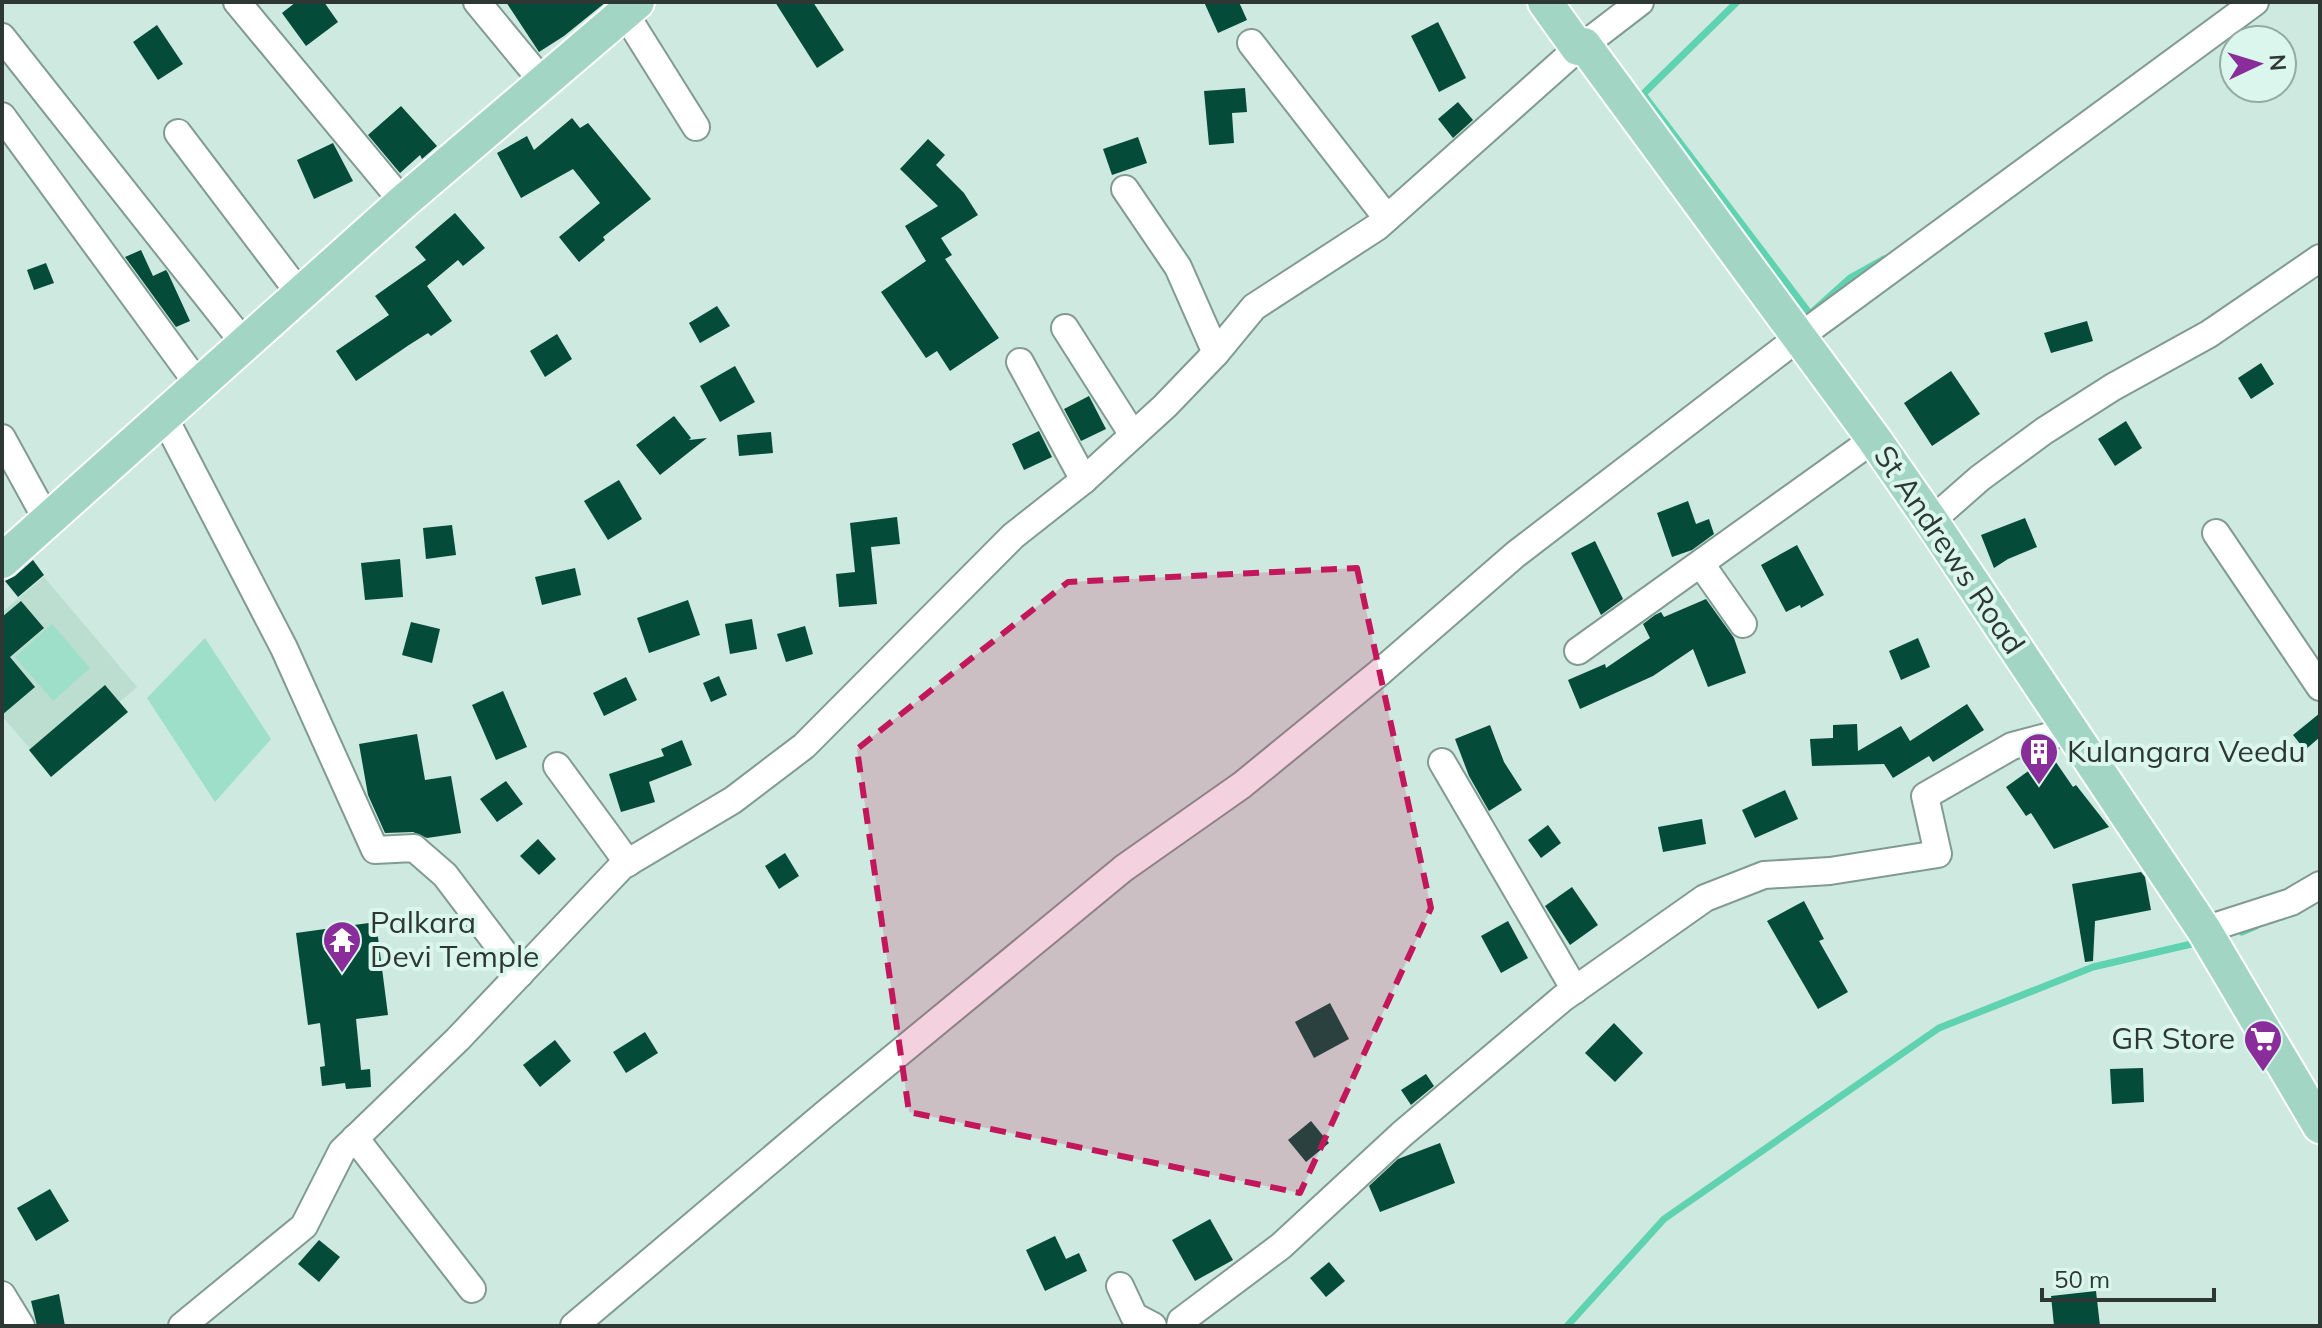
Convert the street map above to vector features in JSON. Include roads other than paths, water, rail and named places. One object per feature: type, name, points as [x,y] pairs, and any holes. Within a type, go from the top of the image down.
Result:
[{"type":"main road","name":"St Andrews Road","points":[[1545,2],[1799,337],[1931,521],[2204,930],[2320,1126]]},
{"type":"main road","points":[[2,561],[403,202],[631,7]]},
{"type":"street","points":[[237,2],[403,202]]},
{"type":"street","points":[[477,2],[543,82]]},
{"type":"street","points":[[182,1326],[304,1226],[342,1151],[458,1039],[622,866],[733,800],[804,746],[1013,536],[1084,480],[1133,435],[1216,353],[1254,307],[1387,218],[1581,46],[1640,2]]},
{"type":"street","points":[[574,1326],[1124,868],[1242,785],[1379,673],[1516,554],[1799,337],[2255,2]]},
{"type":"street","points":[[631,7],[696,127]]},
{"type":"street","points":[[2,37],[244,343]]},
{"type":"street","points":[[1251,43],[1387,218]]},
{"type":"street","points":[[2,116],[198,384]]},
{"type":"street","points":[[178,133],[300,294]]},
{"type":"street","points":[[1125,189],[1178,267],[1216,353]]},
{"type":"street","points":[[1931,521],[1980,478],[2044,431],[2113,387],[2209,334],[2320,258]]},
{"type":"street","points":[[1065,328],[1133,435]]},
{"type":"street","points":[[1020,362],[1084,480]]},
{"type":"street","points":[[163,415],[284,648],[375,850],[414,848],[445,875],[520,974]]},
{"type":"street","points":[[2,438],[47,520]]},
{"type":"street","points":[[1578,651],[1874,439]]},
{"type":"street","points":[[2216,533],[2320,687]]},
{"type":"street","points":[[1701,564],[1743,624]]},
{"type":"street","points":[[1180,1326],[1181,1321],[1281,1246],[1402,1134],[1575,990],[1705,898],[1764,875],[1830,871],[1938,854],[1925,796],[2012,746],[2069,731]]},
{"type":"street","points":[[1442,762],[1575,990]]},
{"type":"street","points":[[557,766],[628,863]]},
{"type":"street","points":[[2204,930],[2291,902],[2320,885]]},
{"type":"street","points":[[355,1138],[472,1289]]},
{"type":"street","points":[[1120,1286],[1134,1316],[1153,1326]]},
{"type":"street","points":[[2,1295],[21,1326]]},
{"type":"waterway","points":[[1737,2],[1643,94],[1810,314],[1850,278],[1884,259]]},
{"type":"waterway","points":[[2242,932],[2256,926]]},
{"type":"waterway","points":[[1567,1326],[1664,1219],[1939,1028],[2093,967],[2200,942]]},
{"type":"place","name":"Kulangara Veedu","points":[[2039,786]]},
{"type":"place","name":"Palkara Devi Temple","points":[[342,974]]},
{"type":"place","name":"GR Store","points":[[2263,1073]]}]
